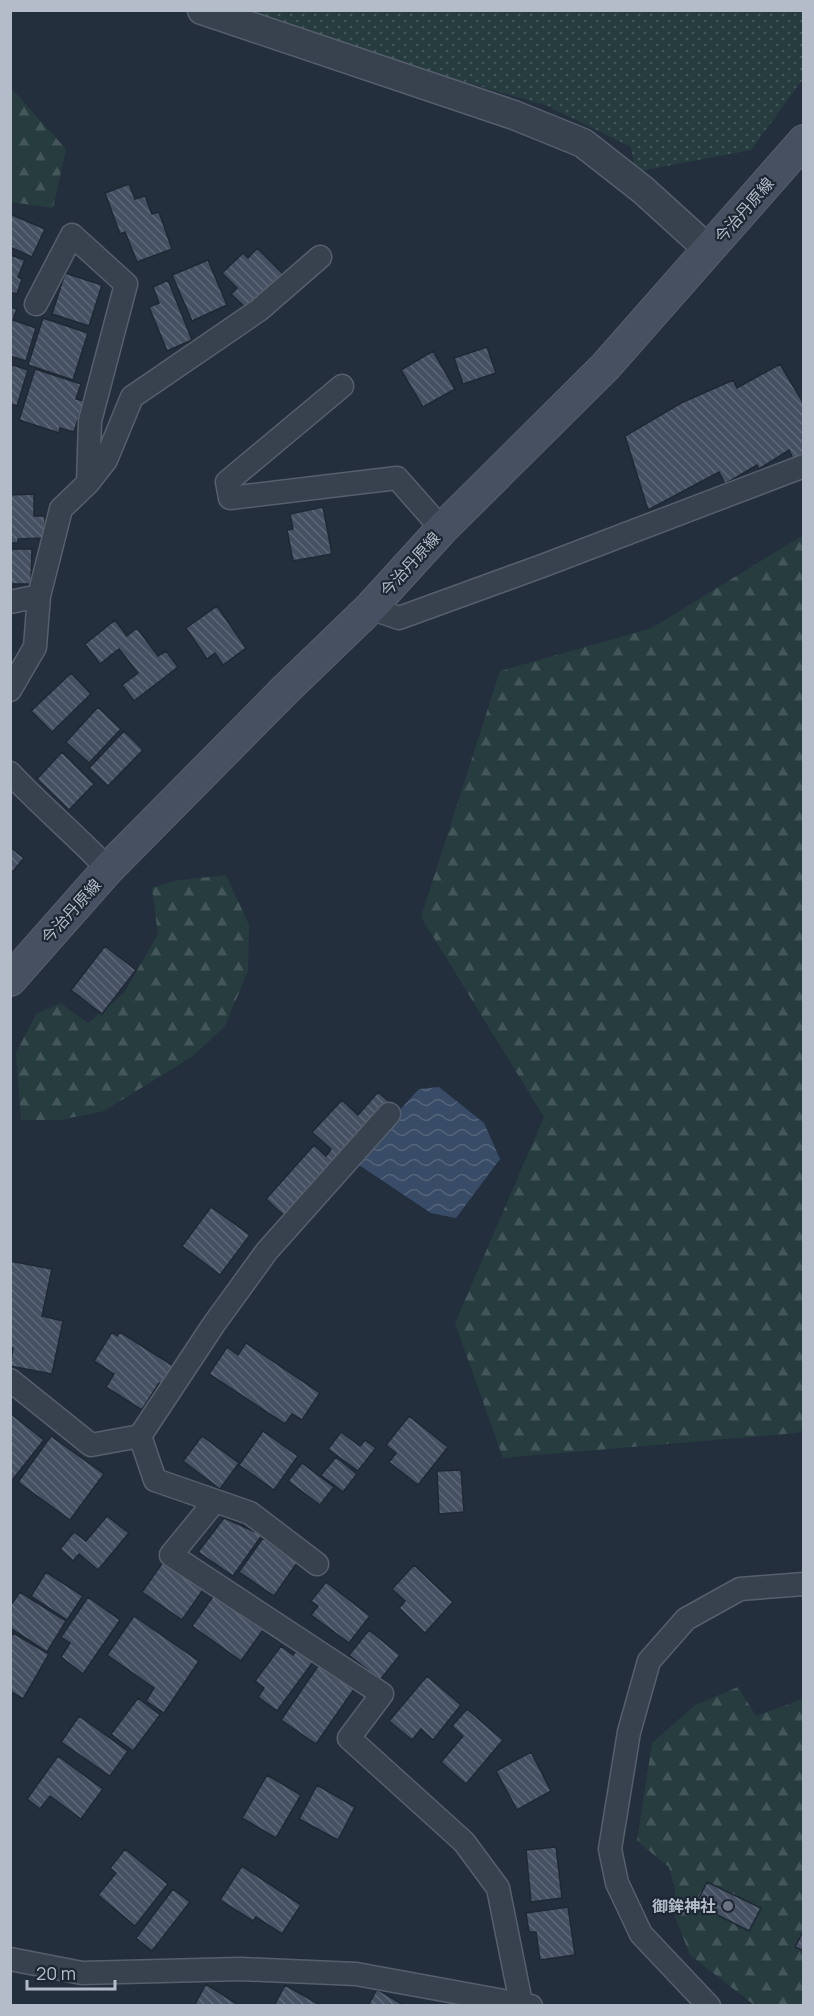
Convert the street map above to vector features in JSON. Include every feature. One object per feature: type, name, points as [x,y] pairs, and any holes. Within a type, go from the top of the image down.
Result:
[{"type":"main road","name":"今治丹原線","points":[[10,980],[108,869],[370,608],[442,529],[605,367],[804,141]]},
{"type":"street","points":[[202,10],[514,115],[583,143],[643,190],[709,250]]},
{"type":"street","points":[[36,304],[72,235],[126,284],[90,421],[88,483]]},
{"type":"street","points":[[10,690],[35,646],[39,596],[60,509],[88,483],[106,460],[132,397],[259,310],[320,257]]},
{"type":"street","points":[[342,386],[227,482],[230,498],[397,478],[442,529]]},
{"type":"street","points":[[370,608],[399,618],[564,558],[804,466]]},
{"type":"street","points":[[10,602],[39,596]]},
{"type":"street","points":[[10,773],[44,810],[86,845],[108,869]]},
{"type":"street","points":[[10,1380],[91,1445],[140,1436],[214,1324],[267,1251],[389,1114]]},
{"type":"street","points":[[140,1436],[155,1480],[250,1513],[317,1564]]},
{"type":"street","points":[[10,1959],[82,1973],[241,1969],[356,1974],[526,2004],[498,1888],[464,1842],[349,1738],[382,1694],[171,1555],[215,1501]]},
{"type":"street","points":[[709,2006],[641,1934],[617,1883],[610,1849],[629,1732],[649,1661],[686,1619],[740,1589],[804,1584]]},
{"type":"green space","points":[[232,11],[803,11],[803,79],[751,150],[635,172],[631,147],[545,105],[329,43]]},
{"type":"green space","points":[[11,88],[66,149],[53,208],[11,202]]},
{"type":"green space","points":[[803,535],[803,1430],[797,1433],[503,1458],[455,1323],[544,1117],[421,917],[500,671],[652,628]]},
{"type":"green space","points":[[226,875],[249,925],[248,971],[225,1026],[193,1056],[104,1111],[60,1120],[21,1120],[16,1053],[36,1014],[60,1003],[88,1023],[124,993],[158,934],[152,888],[174,881]]},
{"type":"green space","points":[[738,1687],[756,1716],[803,1699],[803,2005],[754,2005],[690,1955],[674,1914],[675,1888],[669,1867],[637,1841],[652,1743],[695,1705]]},
{"type":"water","points":[[439,1087],[484,1123],[500,1159],[456,1218],[431,1213],[353,1161],[419,1089]]},
{"type":"building","points":[[129,184],[135,199],[145,196],[152,214],[159,212],[172,249],[137,262],[125,232],[120,234],[105,193]]},
{"type":"building","points":[[10,214],[45,229],[32,257],[10,247]]},
{"type":"building","points":[[257,248],[284,275],[249,311],[231,294],[237,288],[222,273],[243,253],[248,258]]},
{"type":"building","points":[[10,255],[25,260],[18,277],[22,279],[17,294],[10,292]]},
{"type":"building","points":[[208,260],[227,305],[192,321],[172,275]]},
{"type":"building","points":[[65,273],[102,285],[89,326],[52,314]]},
{"type":"building","points":[[168,280],[192,340],[167,351],[149,307],[159,303],[153,287]]},
{"type":"building","points":[[10,307],[17,309],[13,320],[36,328],[26,361],[10,356]]},
{"type":"building","points":[[43,318],[88,333],[73,380],[28,365]]},
{"type":"building","points":[[487,347],[496,373],[463,384],[454,358]]},
{"type":"building","points":[[433,351],[455,389],[423,407],[401,370]]},
{"type":"building","points":[[10,364],[28,370],[17,406],[10,404]]},
{"type":"building","points":[[780,364],[804,404],[804,453],[793,459],[789,450],[759,469],[757,465],[725,484],[719,472],[648,510],[625,436],[681,403],[733,380],[737,388]]},
{"type":"building","points":[[35,369],[81,384],[76,399],[84,401],[74,432],[60,428],[59,433],[19,420]]},
{"type":"building","points":[[34,494],[34,516],[45,516],[45,538],[18,539],[18,543],[10,543],[10,495]]},
{"type":"building","points":[[323,507],[332,554],[293,561],[287,530],[293,529],[290,514]]},
{"type":"building","points":[[10,549],[32,549],[31,584],[10,584]]},
{"type":"building","points":[[217,606],[246,648],[223,665],[215,653],[207,659],[186,628]]},
{"type":"building","points":[[115,620],[127,636],[137,628],[158,656],[166,651],[178,667],[134,701],[122,685],[138,673],[119,649],[100,664],[85,644]]},
{"type":"building","points":[[71,673],[91,694],[52,732],[31,711]]},
{"type":"building","points":[[98,707],[121,729],[89,763],[66,742]]},
{"type":"building","points":[[124,731],[143,750],[108,786],[89,768]]},
{"type":"building","points":[[62,752],[94,784],[69,810],[37,779]]},
{"type":"building","points":[[10,847],[24,858],[10,875]]},
{"type":"building","points":[[105,946],[136,970],[102,1014],[71,990]]},
{"type":"building","points":[[378,1092],[394,1106],[290,1221],[266,1199],[314,1145],[326,1156],[331,1149],[312,1132],[342,1100],[358,1115]]},
{"type":"building","points":[[211,1207],[250,1235],[220,1275],[182,1246]]},
{"type":"building","points":[[10,1261],[52,1269],[42,1316],[63,1321],[52,1374],[10,1366],[13,1348],[10,1348]]},
{"type":"building","points":[[112,1332],[117,1336],[120,1332],[175,1367],[163,1385],[159,1383],[142,1410],[106,1387],[114,1374],[94,1361]]},
{"type":"building","points":[[246,1343],[320,1393],[302,1420],[292,1414],[285,1424],[209,1374],[227,1347],[238,1355]]},
{"type":"building","points":[[10,1413],[44,1440],[10,1483]]},
{"type":"building","points":[[409,1416],[448,1447],[418,1485],[389,1462],[396,1453],[386,1445]]},
{"type":"building","points":[[263,1431],[298,1456],[274,1490],[239,1465]]},
{"type":"building","points":[[341,1432],[360,1446],[365,1440],[376,1448],[358,1471],[328,1449]]},
{"type":"building","points":[[51,1436],[104,1474],[70,1520],[18,1482]]},
{"type":"building","points":[[202,1436],[239,1463],[220,1489],[183,1461]]},
{"type":"building","points":[[336,1457],[357,1474],[343,1492],[321,1475]]},
{"type":"building","points":[[302,1463],[334,1487],[320,1505],[288,1481]]},
{"type":"building","points":[[461,1470],[464,1512],[439,1514],[437,1471]]},
{"type":"building","points":[[107,1516],[129,1533],[98,1570],[79,1554],[73,1561],[60,1549],[74,1532],[86,1541]]},
{"type":"building","points":[[224,1518],[262,1535],[233,1576],[198,1552]]},
{"type":"building","points":[[263,1538],[297,1563],[274,1596],[239,1572]]},
{"type":"building","points":[[163,1562],[203,1590],[182,1620],[142,1592]]},
{"type":"building","points":[[414,1565],[453,1602],[425,1633],[399,1608],[405,1601],[392,1589]]},
{"type":"building","points":[[46,1572],[83,1596],[67,1620],[31,1596]]},
{"type":"building","points":[[326,1582],[370,1616],[349,1643],[311,1615],[318,1606],[311,1601]]},
{"type":"building","points":[[20,1592],[66,1621],[47,1652],[10,1628],[10,1606]]},
{"type":"building","points":[[214,1595],[263,1630],[241,1661],[192,1626]]},
{"type":"building","points":[[88,1597],[120,1620],[83,1674],[61,1657],[70,1643],[61,1637]]},
{"type":"building","points":[[134,1616],[199,1661],[164,1713],[146,1701],[154,1688],[107,1655]]},
{"type":"building","points":[[369,1630],[400,1655],[380,1680],[349,1655]]},
{"type":"building","points":[[13,1633],[49,1654],[23,1699],[10,1691],[10,1638]]},
{"type":"building","points":[[281,1646],[293,1655],[297,1650],[313,1662],[277,1711],[258,1697],[264,1688],[255,1681]]},
{"type":"building","points":[[320,1663],[359,1682],[316,1744],[281,1720]]},
{"type":"building","points":[[427,1676],[461,1705],[433,1740],[421,1729],[412,1740],[389,1721]]},
{"type":"building","points":[[138,1698],[160,1715],[133,1751],[111,1734]]},
{"type":"building","points":[[467,1709],[503,1740],[466,1784],[441,1762],[463,1736],[452,1726]]},
{"type":"building","points":[[79,1716],[128,1751],[110,1776],[61,1742]]},
{"type":"building","points":[[531,1752],[551,1791],[517,1810],[496,1771]]},
{"type":"building","points":[[58,1756],[103,1789],[81,1819],[50,1796],[40,1809],[27,1799]]},
{"type":"building","points":[[267,1775],[301,1795],[276,1838],[242,1818]]},
{"type":"building","points":[[317,1785],[355,1807],[338,1840],[299,1819]]},
{"type":"building","points":[[556,1847],[562,1898],[531,1902],[526,1850]]},
{"type":"building","points":[[125,1849],[168,1884],[135,1926],[98,1895],[116,1873],[110,1868]]},
{"type":"building","points":[[242,1866],[301,1905],[282,1934],[256,1917],[253,1921],[220,1900]]},
{"type":"building","name":"御鉾神社","points":[[707,1882],[761,1908],[749,1931],[696,1904]]},
{"type":"building","points":[[173,1889],[190,1902],[152,1951],[136,1938]]},
{"type":"building","points":[[568,1907],[575,1955],[540,1960],[536,1932],[529,1932],[526,1913]]},
{"type":"building","points":[[804,1930],[804,1951],[795,1947]]},
{"type":"building","points":[[206,1984],[240,2006],[194,2006]]},
{"type":"building","points":[[285,1985],[322,2006],[274,2006]]},
{"type":"building","points":[[377,1989],[405,2006],[368,2006]]},
{"type":"place","name":"御鉾神社","points":[[728,1906]]}]
